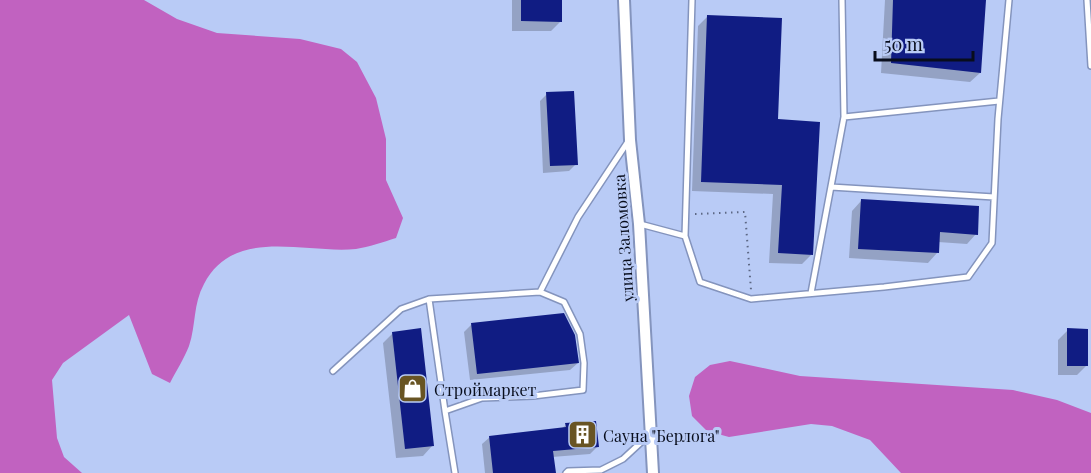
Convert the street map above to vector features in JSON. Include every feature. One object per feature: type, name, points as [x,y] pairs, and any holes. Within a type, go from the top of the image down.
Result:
[{"type":"street","name":"улица Заломовка","points":[[624,0],[630,140],[639,224],[649,435],[653,473]]},
{"type":"lane","points":[[692,0],[685,237],[700,282],[751,298],[812,294],[968,277],[992,243],[999,101],[1009,0]]},
{"type":"lane","points":[[812,294],[844,117],[842,0]]},
{"type":"lane","points":[[1087,0],[1091,66]]},
{"type":"lane","points":[[844,117],[999,101]]},
{"type":"lane","points":[[540,292],[578,217],[630,140]]},
{"type":"lane","points":[[831,188],[994,197]]},
{"type":"lane","points":[[639,224],[685,237]]},
{"type":"lane","points":[[333,371],[402,309],[429,299],[540,292],[564,302],[580,334],[584,363],[583,390],[533,396],[482,398],[445,411]]},
{"type":"lane","points":[[429,299],[455,473]]},
{"type":"lane","points":[[566,473],[568,471],[601,470],[623,459],[649,435]]},
{"type":"path","points":[[686,214],[746,212],[751,298]]},
{"type":"shaded area","points":[[0,0],[144,0],[177,19],[217,33],[300,39],[341,49],[357,62],[376,98],[386,139],[386,180],[403,218],[396,238],[366,247],[336,250],[293,247],[252,249],[233,255],[217,266],[200,292],[189,346],[170,383],[152,374],[129,315],[63,363],[52,380],[57,438],[64,457],[82,473],[0,473]]},
{"type":"shaded area","points":[[730,361],[800,376],[1013,390],[1057,400],[1091,413],[1091,473],[901,473],[870,440],[832,426],[811,424],[729,437],[707,431],[692,416],[689,396],[695,377],[710,365]]},
{"type":"building","points":[[521,0],[562,0],[562,22],[521,21]]},
{"type":"building","points":[[893,0],[986,0],[981,73],[891,63]]},
{"type":"building","points":[[707,15],[782,18],[778,119],[820,122],[813,255],[778,253],[782,185],[701,182]]},
{"type":"building","points":[[574,91],[578,165],[550,166],[546,92]]},
{"type":"building","points":[[861,199],[979,206],[978,235],[940,232],[939,253],[858,249]]},
{"type":"building","points":[[564,313],[575,335],[579,363],[477,374],[471,323]]},
{"type":"building","name":"Строймаркет","points":[[421,328],[434,446],[405,449],[392,332]]},
{"type":"building","points":[[1067,328],[1088,329],[1088,366],[1067,366]]},
{"type":"building","points":[[596,421],[599,447],[553,451],[556,473],[493,473],[489,436],[566,427],[565,423]]},
{"type":"place","name":"Строймаркет","points":[[413,389]]},
{"type":"place","name":"Сауна \"Берлога\"","points":[[582,435]]}]
